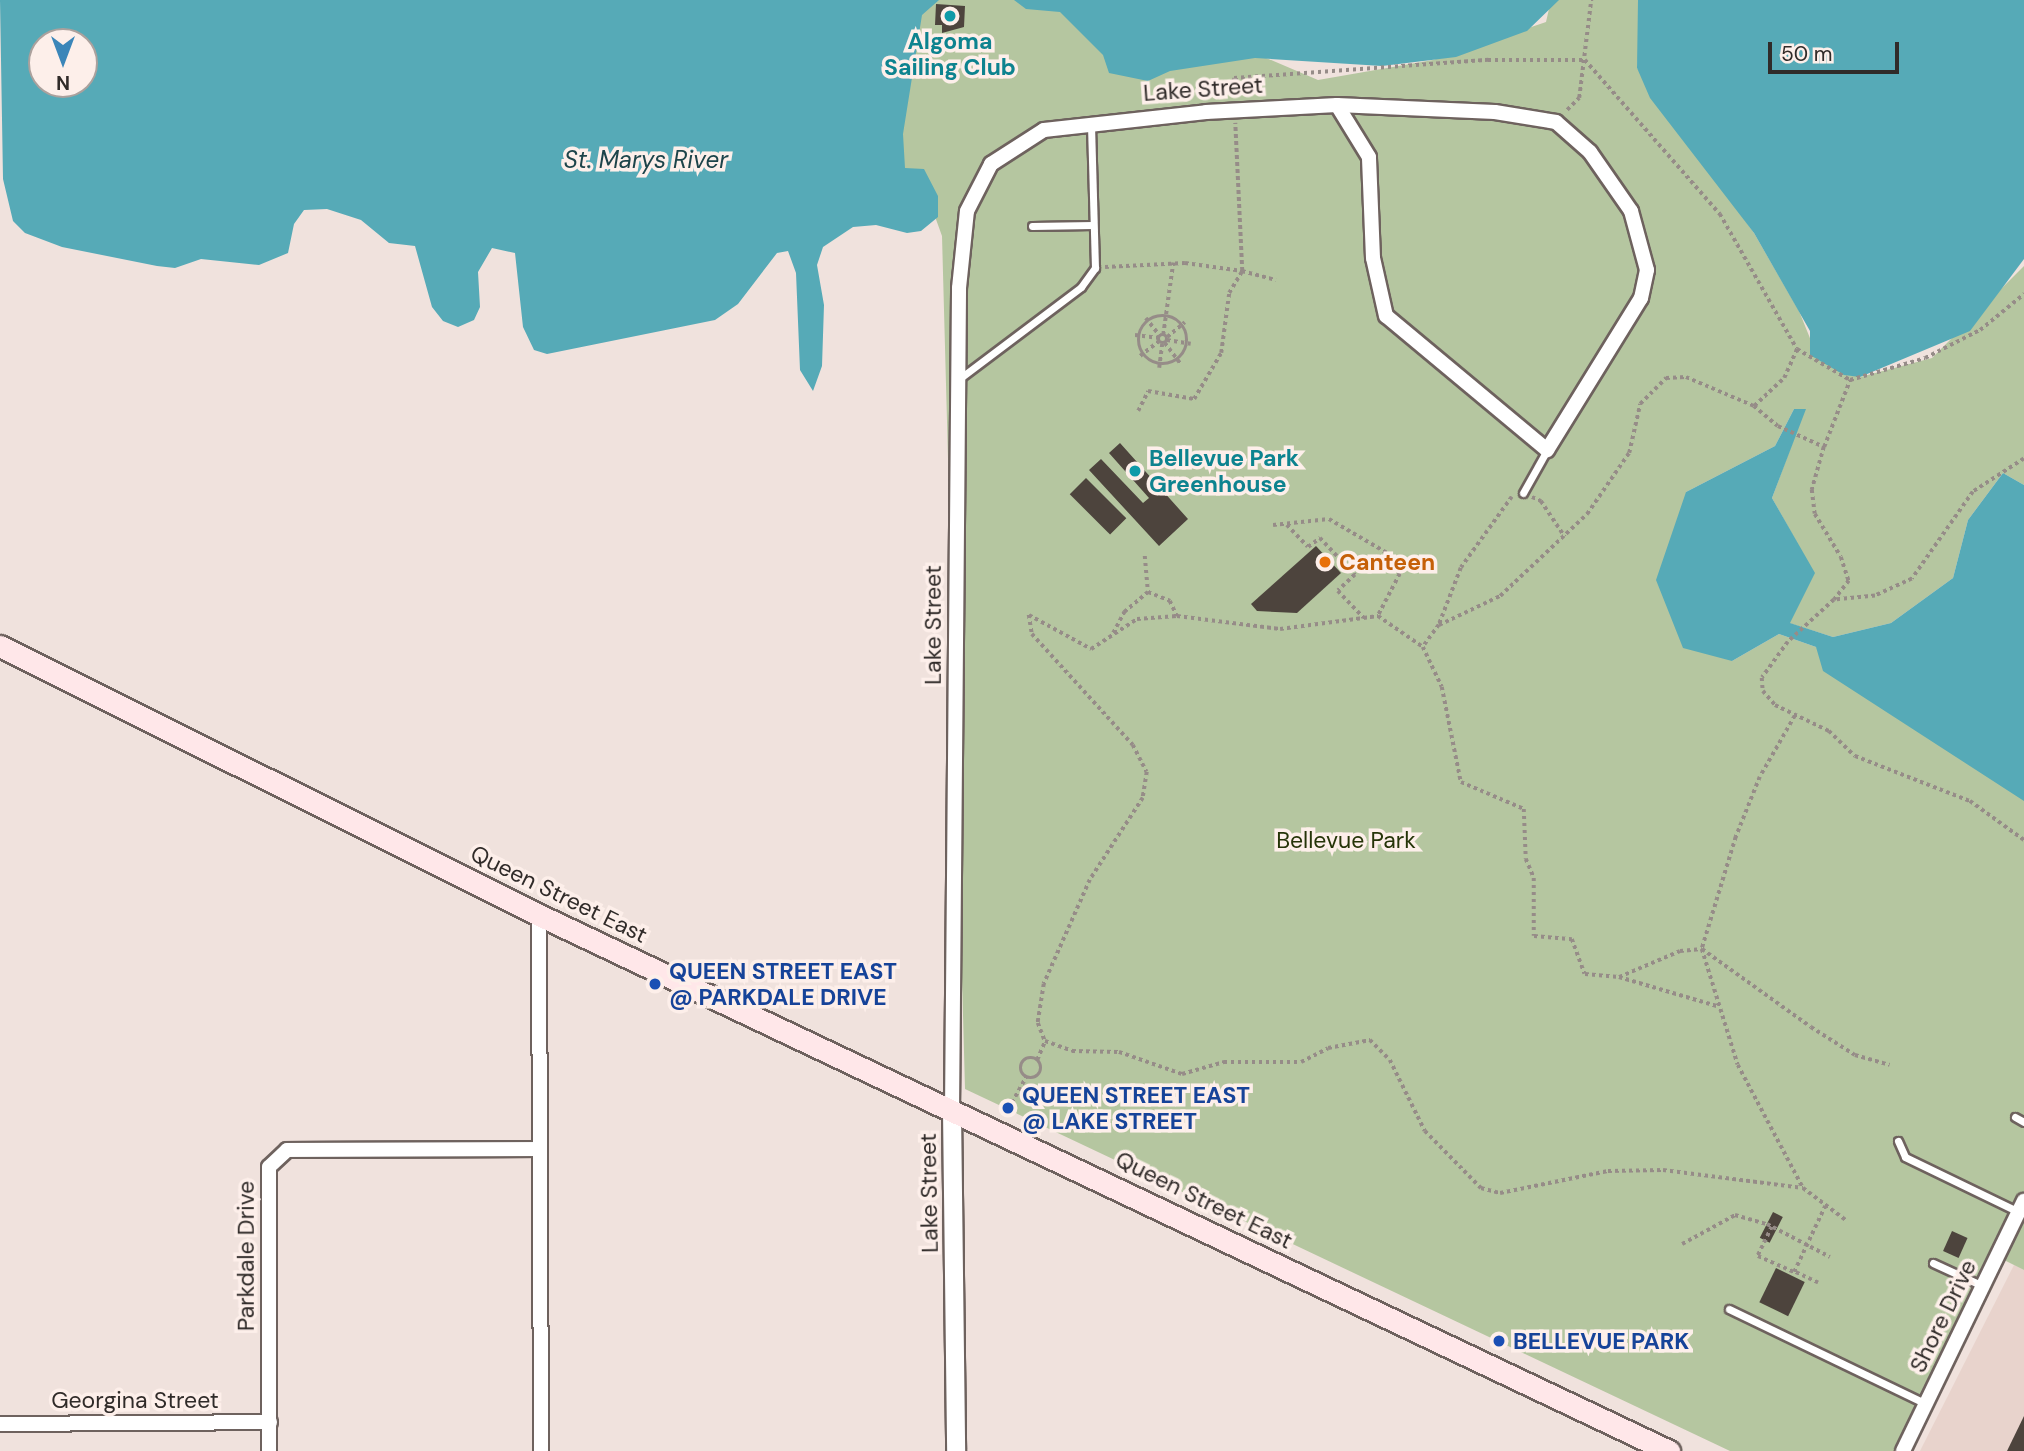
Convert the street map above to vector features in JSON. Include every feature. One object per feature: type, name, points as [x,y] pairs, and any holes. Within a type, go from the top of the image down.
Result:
[{"type":"main road","name":"Queen Street East","points":[[0,646],[539,915],[952,1111],[997,1129],[1669,1451]]},
{"type":"street","name":"Lake Street","points":[[956,1451],[952,1111],[959,585],[955,381],[967,211],[981,180],[1022,140],[1044,130],[1235,111],[1337,106],[1495,112],[1556,122]]},
{"type":"street","points":[[1337,106],[1369,157],[1373,258],[1386,316],[1547,450],[1609,355],[1640,298],[1647,270],[1639,230],[1622,193],[1590,152],[1556,122]]},
{"type":"street","points":[[539,915],[537,1149],[541,1451]]},
{"type":"street","name":"Parkdale Drive","points":[[270,1451],[269,1167],[287,1150],[537,1149]]},
{"type":"street","name":"Shore Drive","points":[[1903,1451],[2021,1207]]},
{"type":"street","name":"Georgina Street","points":[[0,1424],[270,1422]]},
{"type":"lane","points":[[955,381],[1081,287],[1095,268],[1091,124]]},
{"type":"lane","points":[[1032,226],[1093,225]]},
{"type":"lane","points":[[1523,493],[1547,450]]},
{"type":"lane","points":[[2015,1117],[2024,1122]]},
{"type":"lane","points":[[1898,1141],[1905,1157],[2021,1207]]},
{"type":"lane","points":[[1933,1263],[1983,1286]]},
{"type":"lane","points":[[1729,1308],[1926,1404]]},
{"type":"path","points":[[1556,122],[1579,98],[1591,0]]},
{"type":"path","points":[[1138,411],[1147,391],[1194,399],[1221,353],[1229,293],[1242,271],[1234,78],[1488,60],[1585,60],[1720,214],[1797,349],[1850,380],[1925,358],[1980,330],[2024,294]]},
{"type":"path","points":[[1159,365],[1173,263]]},
{"type":"path","points":[[1095,268],[1173,263],[1242,271],[1276,280]]},
{"type":"path","points":[[1166,316],[1183,323],[1189,343],[1178,361],[1159,365],[1142,355],[1137,335],[1147,320],[1166,316]]},
{"type":"path","points":[[1147,320],[1178,361]]},
{"type":"path","points":[[1142,355],[1183,323]]},
{"type":"path","points":[[1137,335],[1189,343]]},
{"type":"path","points":[[1754,406],[1784,378],[1797,349]]},
{"type":"path","points":[[1439,625],[1500,596],[1533,559],[1565,537],[1629,453],[1640,404],[1666,378],[1686,377],[1754,406],[1778,426],[1824,447]]},
{"type":"path","points":[[1850,380],[1824,447],[1812,490],[1815,514],[1842,556],[1849,582],[1834,600],[1788,642],[1769,665],[1763,691],[1796,716],[1829,731],[1855,756],[1970,801],[2024,839]]},
{"type":"path","points":[[1834,600],[1875,596],[1912,579],[1973,492],[2024,459]]},
{"type":"path","points":[[1423,647],[1439,625],[1461,568],[1506,500],[1523,493],[1541,501],[1565,537]]},
{"type":"path","points":[[1273,525],[1329,519],[1389,554],[1400,574],[1378,616]]},
{"type":"path","points":[[1286,524],[1308,547],[1320,538],[1355,575],[1338,591],[1364,618]]},
{"type":"path","points":[[1144,556],[1148,592]]},
{"type":"path","points":[[1148,592],[1170,601],[1177,616]]},
{"type":"path","points":[[1112,635],[1124,612],[1148,592]]},
{"type":"path","points":[[997,1129],[1026,1077],[1040,1072],[1037,1060],[1045,1041],[1038,1023],[1044,984],[1090,880],[1143,798],[1147,772],[1133,745],[1032,634],[1029,615],[1091,649],[1137,619],[1177,616],[1280,629],[1378,616],[1423,647],[1442,687],[1461,782],[1524,809],[1526,859],[1534,878],[1534,936],[1572,939],[1585,974],[1619,977],[1717,1006]]},
{"type":"path","points":[[1796,716],[1760,777],[1736,837],[1702,948],[1717,1006],[1738,1065],[1802,1188],[1847,1221]]},
{"type":"path","points":[[1619,977],[1680,951],[1702,948],[1811,1027],[1856,1055],[1889,1065]]},
{"type":"path","points":[[1045,1041],[1072,1051],[1119,1052],[1182,1074],[1224,1062],[1301,1062],[1328,1048],[1370,1040],[1390,1060],[1425,1132],[1462,1174],[1490,1192],[1627,1168],[1752,1178],[1802,1188]]},
{"type":"path","points":[[1026,1077],[1022,1062],[1037,1060]]},
{"type":"path","points":[[1794,1272],[1825,1206]]},
{"type":"path","points":[[1682,1244],[1735,1215],[1772,1227],[1830,1257]]},
{"type":"path","points":[[1772,1227],[1758,1256],[1818,1283]]},
{"type":"shaded area","points":[[2014,1265],[2024,1270],[2024,1451],[1920,1451]]},
{"type":"green space","name":"Bellevue Park","points":[[936,0],[1044,0],[1212,35],[1318,80],[1433,60],[1546,22],[1551,0],[1644,0],[1637,68],[1754,233],[1799,311],[1818,358],[1860,377],[1932,358],[2024,266],[2024,485],[2003,473],[1968,520],[1953,578],[1891,623],[1833,637],[1789,623],[1814,573],[1772,498],[1805,409],[1794,409],[1775,446],[1686,492],[1732,661],[1779,634],[1816,647],[2024,789],[2024,1270],[1998,1257],[1903,1451],[1730,1451],[965,1089],[942,236],[933,211],[871,205],[903,16]]},
{"type":"water","name":"St. Marys River","points":[[0,0],[939,0],[922,15],[903,134],[905,168],[924,169],[938,196],[938,217],[921,231],[907,233],[876,225],[853,227],[823,247],[817,265],[824,305],[822,366],[813,391],[800,370],[796,273],[788,251],[777,253],[738,304],[715,320],[547,354],[534,350],[523,327],[515,253],[492,248],[478,272],[480,307],[474,320],[458,327],[443,321],[432,307],[415,246],[389,243],[361,220],[327,209],[304,210],[294,224],[288,253],[259,265],[201,259],[175,268],[157,266],[62,247],[25,233],[13,221],[3,179]]},
{"type":"water","points":[[1014,0],[1559,0],[1527,31],[1456,57],[1382,66],[1255,58],[1170,71],[1148,81],[1109,73],[1103,55],[1060,12],[1026,9]]},
{"type":"water","points":[[1638,0],[2024,0],[2024,259],[1970,331],[1860,377],[1844,375],[1810,355],[1810,331],[1754,233],[1650,98],[1637,68]]},
{"type":"water","points":[[1794,409],[1806,409],[1772,498],[1815,573],[1790,623],[1833,637],[1891,623],[1953,578],[1968,520],[2003,473],[2024,485],[2024,801],[1823,671],[1816,647],[1779,634],[1732,661],[1683,648],[1656,580],[1686,492],[1775,446]]},
{"type":"building","name":"Algoma Sailing Club","points":[[936,4],[965,6],[964,27],[942,33],[942,25],[935,25]]},
{"type":"building","points":[[1120,443],[1188,519],[1159,546],[1089,470],[1101,459],[1143,503],[1149,498],[1109,453]]},
{"type":"building","points":[[1086,478],[1126,518],[1110,535],[1070,494]]},
{"type":"building","points":[[1316,546],[1341,573],[1297,613],[1257,611],[1251,604]]},
{"type":"building","points":[[1773,1212],[1783,1217],[1770,1243],[1760,1238]]},
{"type":"building","points":[[1952,1231],[1968,1238],[1959,1258],[1943,1251]]},
{"type":"building","points":[[1776,1268],[1805,1282],[1788,1316],[1759,1302]]},
{"type":"building","points":[[2024,1416],[2024,1451],[2007,1451]]},
{"type":"place","name":"Algoma Sailing Club","points":[[950,16]]},
{"type":"place","name":"Bellevue Park Greenhouse","points":[[1135,471]]},
{"type":"place","name":"Canteen","points":[[1325,562]]},
{"type":"place","name":"QUEEN STREET EAST @ PARKDALE DRIVE","points":[[655,984]]},
{"type":"place","name":"QUEEN STREET EAST @ LAKE STREET","points":[[1008,1108]]},
{"type":"place","name":"BELLEVUE PARK","points":[[1499,1341]]}]
